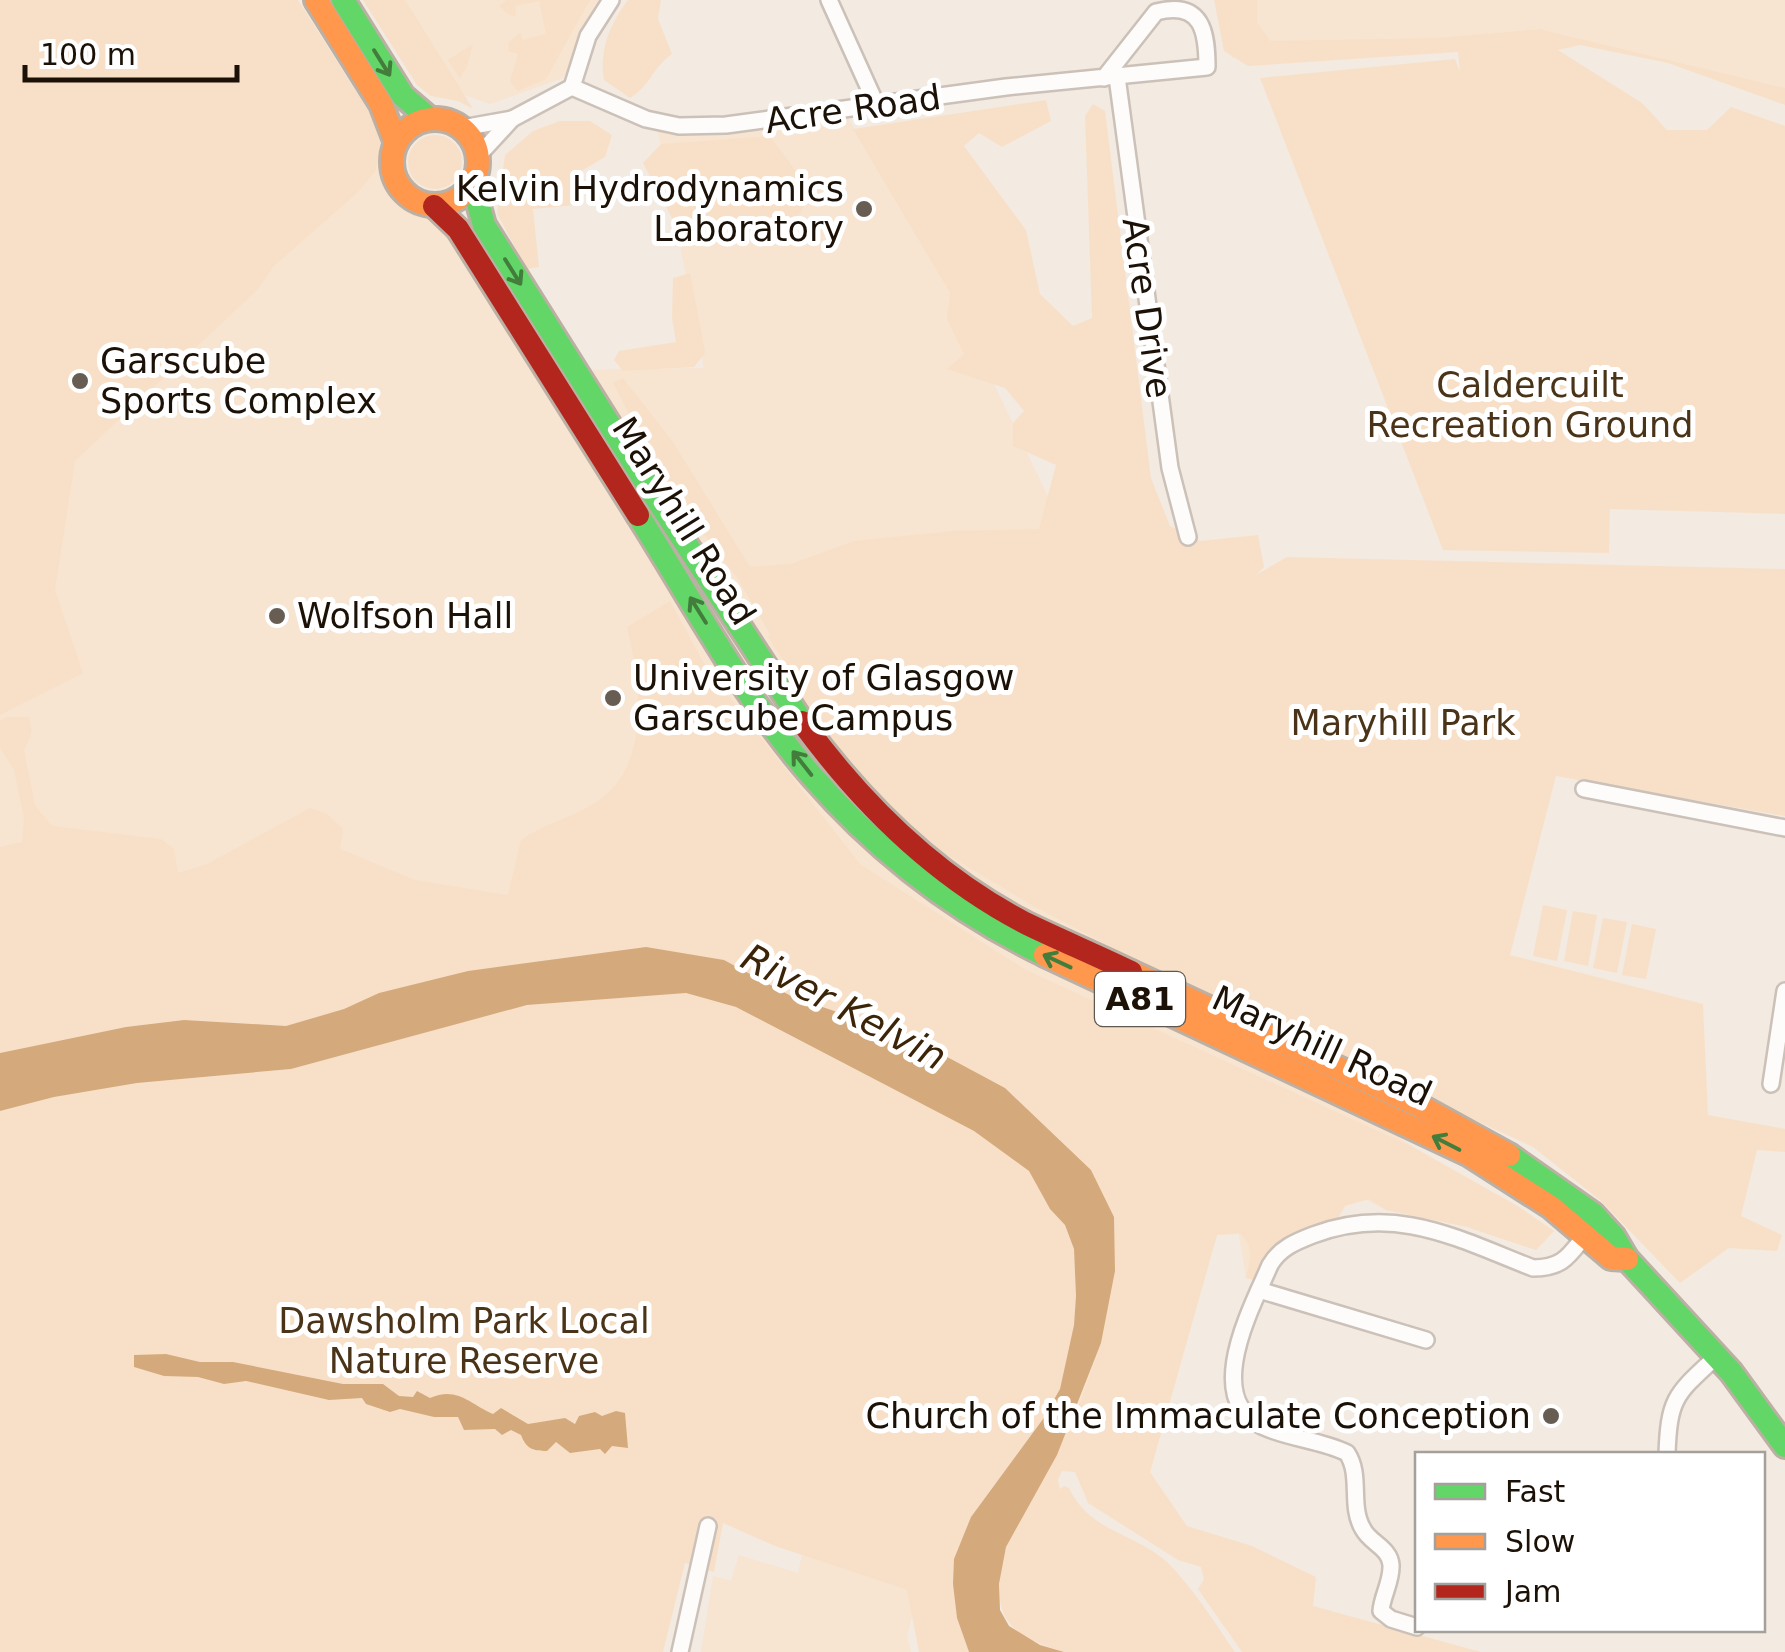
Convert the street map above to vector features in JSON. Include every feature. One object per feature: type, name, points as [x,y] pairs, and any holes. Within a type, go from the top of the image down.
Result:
[{"type":"main road","name":"A81","points":[[316,0],[381,104],[396,143],[391,162],[396,182],[410,198],[434,206]]},
{"type":"main road","points":[[343,0],[403,96],[430,119]]},
{"type":"main road","points":[[396,143],[404,131],[430,119],[452,122],[470,136],[478,156],[472,184],[449,204],[434,206]]},
{"type":"main road","name":"Maryhill Road","points":[[472,184],[484,224],[644,482],[775,680],[862,796],[906,839],[988,901],[1195,1013]]},
{"type":"main road","name":"Maryhill Road","points":[[434,206],[458,229],[494,284],[749,692],[810,773],[847,814],[930,887],[1050,958],[1418,1105],[1557,1188],[1611,1258],[1627,1259],[1717,1356],[1785,1446]]},
{"type":"street","points":[[462,128],[512,119],[572,87],[588,36],[611,0]]},
{"type":"street","points":[[829,0],[877,106]]},
{"type":"street","name":"Acre Road","points":[[572,87],[646,118],[679,126],[726,125],[1006,87],[1111,78],[1207,67],[1207,38],[1198,14],[1188,8],[1166,7],[1149,19],[1111,78]]},
{"type":"street","name":"Acre Drive","points":[[1111,78],[1170,468],[1188,536]]},
{"type":"street","points":[[478,156],[512,119]]},
{"type":"street","points":[[1584,789],[1785,828]]},
{"type":"street","points":[[1770,1084],[1782,1030],[1785,991]]},
{"type":"street","points":[[1415,1626],[1391,1619],[1381,1611],[1391,1564],[1384,1550],[1362,1528],[1353,1468],[1346,1453],[1264,1428],[1238,1404],[1233,1363],[1259,1290],[1279,1252],[1327,1230],[1362,1222],[1389,1220],[1422,1225],[1533,1268],[1553,1268],[1568,1258],[1591,1228]]},
{"type":"street","points":[[1259,1290],[1426,1340]]},
{"type":"street","points":[[1668,1452],[1668,1418],[1675,1399],[1717,1356]]},
{"type":"street","points":[[680,1652],[708,1526]]},
{"type":"shaded area","name":"University of Glasgow Garscube Campus","points":[[0,0],[379,139],[575,370],[704,368],[656,121],[679,126],[844,111],[950,293],[1069,540],[1194,990],[1413,1147],[1554,1231],[1536,1250],[1467,1227],[1386,1210],[1363,1198],[1345,1206],[1336,1221],[1291,1236],[1271,1251],[1255,1280],[1246,1278],[1239,1234],[1217,1235],[1150,1472],[373,1045],[47,1099],[0,1111]]},
{"type":"shaded area","points":[[376,0],[609,0],[563,78],[490,104],[422,80]]},
{"type":"shaded area","points":[[1218,0],[1785,0],[1785,88],[1538,29],[1232,58]]},
{"type":"shaded area","name":"River Kelvin","points":[[646,947],[724,960],[793,997],[908,1036],[1005,1088],[1091,1170],[1114,1217],[1115,1271],[1101,1343],[1057,1455],[1006,1547],[999,1584],[1000,1610],[1009,1626],[1040,1645],[1064,1652],[969,1652],[957,1618],[953,1584],[954,1559],[971,1517],[1043,1419],[1060,1389],[1076,1296],[1074,1249],[1065,1225],[1050,1209],[1029,1171],[974,1131],[736,1007],[686,993],[527,1005],[291,1069],[137,1083],[0,1111],[0,1053],[126,1027],[184,1020],[286,1026],[344,1009],[379,993],[468,971]]},
{"type":"shaded area","points":[[166,1354],[200,1362],[233,1362],[343,1384],[383,1384],[399,1396],[413,1397],[417,1391],[430,1398],[456,1395],[493,1414],[501,1408],[528,1424],[565,1418],[575,1424],[579,1416],[595,1412],[602,1416],[616,1411],[625,1413],[628,1448],[612,1446],[605,1454],[600,1449],[570,1453],[556,1442],[547,1451],[537,1450],[511,1430],[502,1435],[495,1429],[464,1430],[458,1417],[434,1417],[400,1409],[390,1412],[366,1404],[362,1398],[329,1400],[246,1381],[224,1384],[198,1377],[164,1376],[134,1367],[134,1355]]},
{"type":"shaded area","points":[[739,1555],[798,1573],[802,1555],[907,1590],[913,1612],[907,1637],[911,1652],[701,1652],[713,1576],[731,1581]]},
{"type":"green space","name":"Garscube Sports Complex","points":[[0,0],[298,0],[377,124],[382,148],[375,172],[357,193],[274,266],[258,289],[75,461],[55,590],[83,673],[0,715]]},
{"type":"green space","points":[[363,0],[405,0],[473,109],[458,101],[431,96],[417,85]]},
{"type":"green space","points":[[507,0],[590,0],[546,79],[518,91],[510,81],[518,54],[508,51],[509,42],[520,33],[523,40],[546,34],[539,1],[515,6],[516,17],[499,6]]},
{"type":"green space","points":[[628,0],[661,0],[658,19],[672,54],[630,98],[604,80],[603,69],[607,38]]},
{"type":"green space","name":"Caldercuilt Recreation Ground","points":[[1214,0],[1257,0],[1257,23],[1271,41],[1439,38],[1539,29],[1785,88],[1785,105],[1668,63],[1580,45],[1558,50],[1642,103],[1667,130],[1707,130],[1731,107],[1785,126],[1785,514],[1610,509],[1609,553],[1443,550],[1260,78],[1455,59],[1460,72],[1458,52],[1248,66],[1224,51]]},
{"type":"green space","points":[[473,44],[467,66],[460,78],[448,60]]},
{"type":"green space","name":"Maryhill Park","points":[[1046,100],[1051,121],[1002,147],[979,133],[964,146],[1026,230],[1040,294],[1073,326],[1092,318],[1085,116],[1093,104],[1105,111],[1151,478],[1170,526],[1200,541],[1258,535],[1264,567],[1256,575],[1287,557],[1785,569],[1785,816],[1556,776],[1510,955],[1703,1004],[1708,1115],[1785,1129],[1785,1152],[1757,1150],[1741,1216],[1782,1235],[1777,1251],[1729,1248],[1680,1283],[1601,1201],[1533,1147],[1194,990],[1037,908],[941,851],[862,783],[789,678],[793,676],[737,578],[664,482],[613,383],[623,378],[673,442],[750,567],[791,564],[854,541],[953,531],[1039,529],[1056,465],[1013,446],[1013,423],[1024,411],[1005,388],[947,369],[964,354],[947,319],[950,293],[853,129]]},
{"type":"green space","points":[[560,121],[590,121],[612,135],[605,157],[578,173],[577,205],[533,209],[539,267],[527,269],[497,214],[505,155],[533,131]]},
{"type":"green space","points":[[435,135],[454,143],[462,162],[454,181],[435,189],[416,181],[408,162],[416,143]]},
{"type":"green space","points":[[770,136],[804,188],[804,205],[796,218],[762,234],[686,245],[643,163],[661,144]]},
{"type":"green space","points":[[690,273],[705,353],[694,367],[623,371],[614,360],[619,351],[676,342],[673,278]]},
{"type":"green space","points":[[670,601],[706,667],[860,864],[1026,970],[1413,1147],[1554,1231],[1536,1250],[1467,1227],[1386,1210],[1369,1199],[1345,1206],[1336,1221],[1287,1240],[1255,1280],[1246,1278],[1250,1254],[1244,1238],[1239,1233],[1217,1235],[1150,1472],[1187,1526],[1252,1546],[1316,1577],[1313,1606],[1481,1652],[1242,1652],[1198,1589],[1204,1579],[1201,1567],[1178,1560],[1088,1503],[1075,1472],[1062,1471],[1060,1489],[1069,1488],[1088,1514],[1168,1563],[1235,1652],[1064,1652],[1042,1645],[1013,1627],[1000,1603],[1006,1547],[1081,1400],[1101,1343],[1115,1271],[1091,1171],[1059,1143],[908,1036],[793,997],[724,960],[379,993],[344,1009],[286,1026],[184,1020],[126,1027],[0,1053],[0,847],[22,842],[24,818],[14,770],[0,748],[0,721],[6,717],[29,717],[32,732],[24,750],[35,805],[52,826],[161,839],[174,849],[178,873],[207,864],[310,808],[327,814],[343,829],[340,849],[415,880],[508,895],[521,840],[598,801],[627,766],[638,721],[638,696],[627,627]]},
{"type":"green space","points":[[1543,905],[1567,910],[1557,961],[1533,956]]},
{"type":"green space","points":[[1573,911],[1597,915],[1588,966],[1564,961]]},
{"type":"green space","points":[[1603,918],[1627,922],[1617,973],[1593,968]]},
{"type":"green space","points":[[1632,924],[1656,929],[1646,979],[1622,975]]},
{"type":"green space","name":"Dawsholm Park Local Nature Reserve","points":[[686,993],[736,1007],[974,1131],[1029,1171],[1050,1209],[1065,1225],[1074,1249],[1076,1296],[1060,1389],[1043,1419],[971,1517],[957,1618],[969,1652],[919,1652],[907,1590],[775,1546],[723,1523],[714,1572],[685,1563],[663,1652],[0,1652],[0,1111],[137,1083],[291,1069],[527,1005]]},
{"type":"traffic: fast","points":[[343,0],[403,96],[430,119]]},
{"type":"traffic: fast","points":[[473,185],[484,225],[802,722]]},
{"type":"traffic: fast","points":[[638,515],[763,714],[836,803],[890,854],[949,899],[1045,955]]},
{"type":"traffic: fast","points":[[1509,1155],[1593,1214],[1627,1259],[1731,1372],[1785,1446]]},
{"type":"traffic: slow","points":[[316,0],[381,104],[396,143]]},
{"type":"traffic: slow","points":[[435,119],[452,122],[466,131],[475,145],[478,162],[475,179],[466,193],[452,202],[435,205],[418,202],[404,193],[395,179],[392,162],[395,145],[404,131],[418,122],[435,119]]},
{"type":"traffic: slow","points":[[1045,955],[1468,1154],[1551,1207],[1611,1258],[1627,1259]]},
{"type":"traffic: slow","points":[[1131,972],[1418,1105],[1509,1155]]},
{"type":"traffic: jam","points":[[434,206],[458,229],[638,515]]},
{"type":"traffic: jam","points":[[802,722],[875,809],[960,883],[1025,923],[1131,972]]},
{"type":"place","name":"Kelvin Hydrodynamics Laboratory","points":[[864,209]]},
{"type":"place","name":"Garscube Sports Complex","points":[[80,381]]},
{"type":"place","name":"Wolfson Hall","points":[[277,616]]},
{"type":"place","name":"University of Glasgow Garscube Campus","points":[[613,698]]},
{"type":"place","name":"Church of the Immaculate Conception","points":[[1551,1416]]}]
